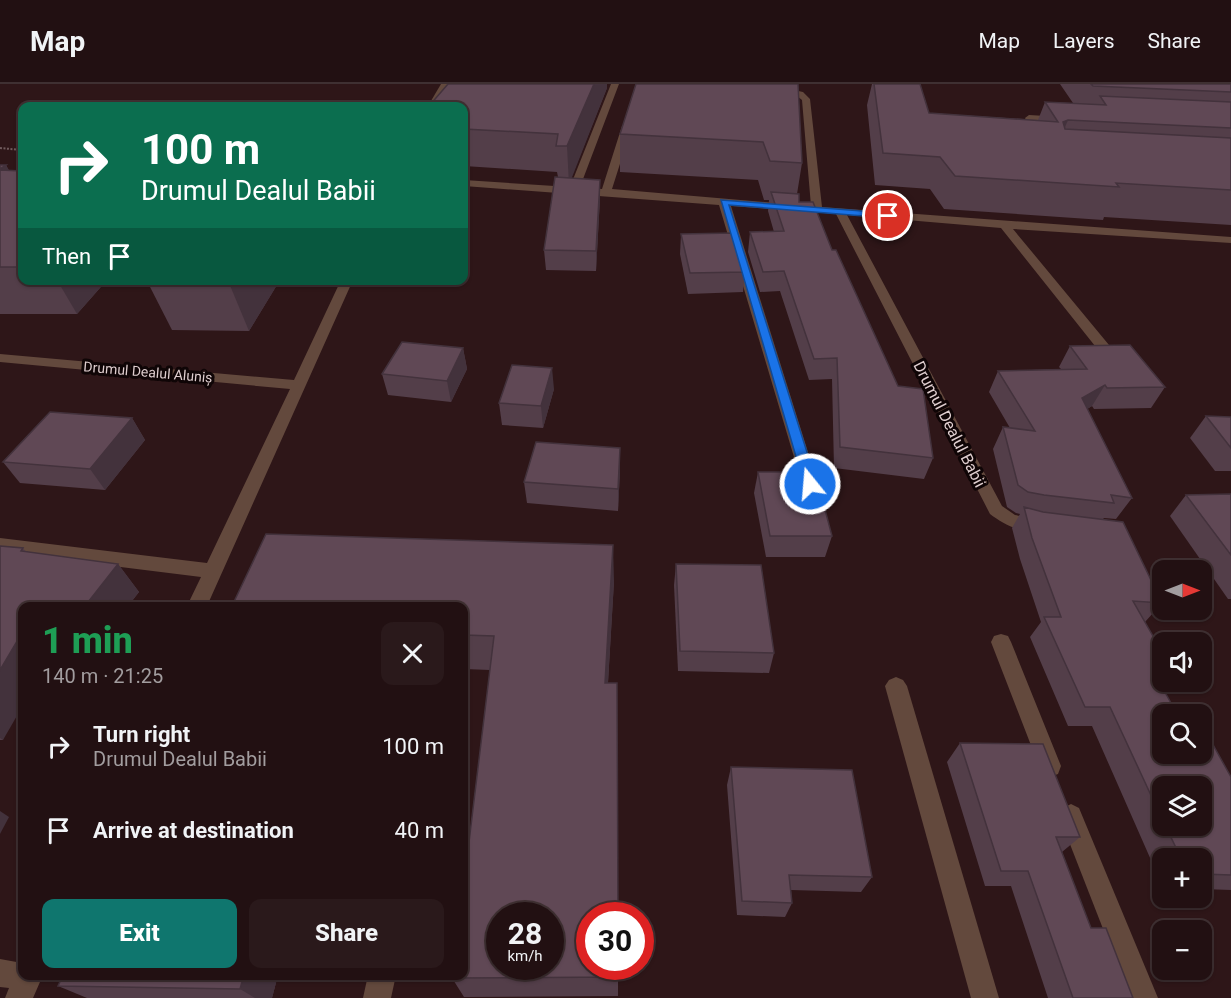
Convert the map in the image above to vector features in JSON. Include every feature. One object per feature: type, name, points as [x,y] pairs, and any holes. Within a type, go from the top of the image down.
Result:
[{"type":"street","points":[[434,102],[445,84]]},
{"type":"street","points":[[574,189],[615,84]]},
{"type":"street","points":[[765,89],[788,90],[806,99],[817,210]]},
{"type":"street","points":[[606,192],[629,118]]},
{"type":"street","points":[[1029,118],[1077,120]]},
{"type":"street","points":[[468,183],[574,189],[1004,225],[1231,240]]},
{"type":"street","points":[[724,202],[810,484]]},
{"type":"street","name":"Drumul Dealul Babii","points":[[840,212],[996,510],[1010,520],[1054,528]]},
{"type":"street","points":[[1004,225],[1011,237],[1104,348]]},
{"type":"street","points":[[199,602],[345,285]]},
{"type":"street","name":"Drumul Dealul Aluniș","points":[[0,358],[297,386]]},
{"type":"street","points":[[0,545],[213,571]]},
{"type":"street","points":[[1001,642],[1144,998]]},
{"type":"street","points":[[896,686],[985,998]]},
{"type":"street","points":[[0,974],[25,984]]},
{"type":"street","points":[[377,998],[381,980]]},
{"type":"path","points":[[0,148],[18,150]]},
{"type":"building","points":[[448,84],[594,84],[567,146],[556,146],[558,134],[468,129],[468,102],[432,102]]},
{"type":"building","points":[[636,84],[798,84],[802,163],[770,161],[763,142],[620,134]]},
{"type":"building","points":[[874,84],[920,84],[929,113],[1058,122],[1045,102],[1106,105],[1100,96],[1231,102],[1231,128],[1068,120],[1063,122],[1065,129],[1231,138],[1231,190],[1116,183],[1119,187],[955,176],[940,157],[883,153]]},
{"type":"building","points":[[1091,84],[1231,84],[1231,92],[1093,86]]},
{"type":"building","points":[[0,170],[18,171],[18,267],[0,267]]},
{"type":"building","points":[[555,177],[600,180],[596,251],[544,250]]},
{"type":"building","points":[[771,192],[799,194],[799,202],[813,202],[832,250],[836,250],[898,386],[923,389],[933,458],[840,447],[837,358],[814,359],[784,271],[763,272],[750,232],[784,231]]},
{"type":"building","points":[[733,233],[745,272],[690,273],[681,234]]},
{"type":"building","points":[[402,342],[463,348],[447,381],[382,374]]},
{"type":"building","points":[[1130,345],[1165,387],[1107,388],[1105,385],[1082,398],[1132,498],[1111,495],[1114,503],[1028,492],[1018,485],[1003,427],[1035,431],[998,371],[1087,369],[1070,346]]},
{"type":"building","points":[[512,365],[552,368],[541,406],[499,403]]},
{"type":"building","points":[[50,412],[132,418],[90,469],[3,462]]},
{"type":"building","points":[[1206,416],[1231,417],[1231,448]]},
{"type":"building","points":[[536,442],[620,448],[618,489],[524,482]]},
{"type":"building","points":[[758,472],[815,472],[832,536],[770,536]]},
{"type":"building","points":[[1231,494],[1231,555],[1186,495]]},
{"type":"building","points":[[1024,507],[1043,512],[1123,522],[1152,582],[1152,602],[1133,601],[1152,634],[1152,692],[1165,692],[1172,704],[1152,704],[1152,764],[1212,764],[1212,743],[1231,777],[1231,875],[1212,874],[1212,848],[1176,848],[1170,836],[1212,836],[1212,776],[1152,776],[1152,797],[1110,707],[1085,707],[1044,617],[1061,617],[1032,538]]},
{"type":"building","points":[[266,534],[613,545],[605,683],[617,683],[618,902],[576,902],[576,977],[564,977],[564,902],[486,902],[486,978],[468,978],[468,850],[494,636],[468,635],[468,602],[234,602]]},
{"type":"building","points":[[0,546],[118,564],[88,602],[18,602],[18,640],[0,670]]},
{"type":"building","points":[[676,564],[761,565],[774,653],[680,651]]},
{"type":"building","points":[[960,743],[1043,744],[1080,837],[1056,837],[1091,928],[1106,928],[1133,998],[1073,998],[1028,871],[1001,871]]},
{"type":"building","points":[[731,767],[852,770],[872,877],[789,875],[792,903],[742,901]]},
{"type":"building","points":[[61,980],[243,980],[240,989],[58,986]]},
{"type":"route","points":[[810,484],[724,202],[888,216]]}]
